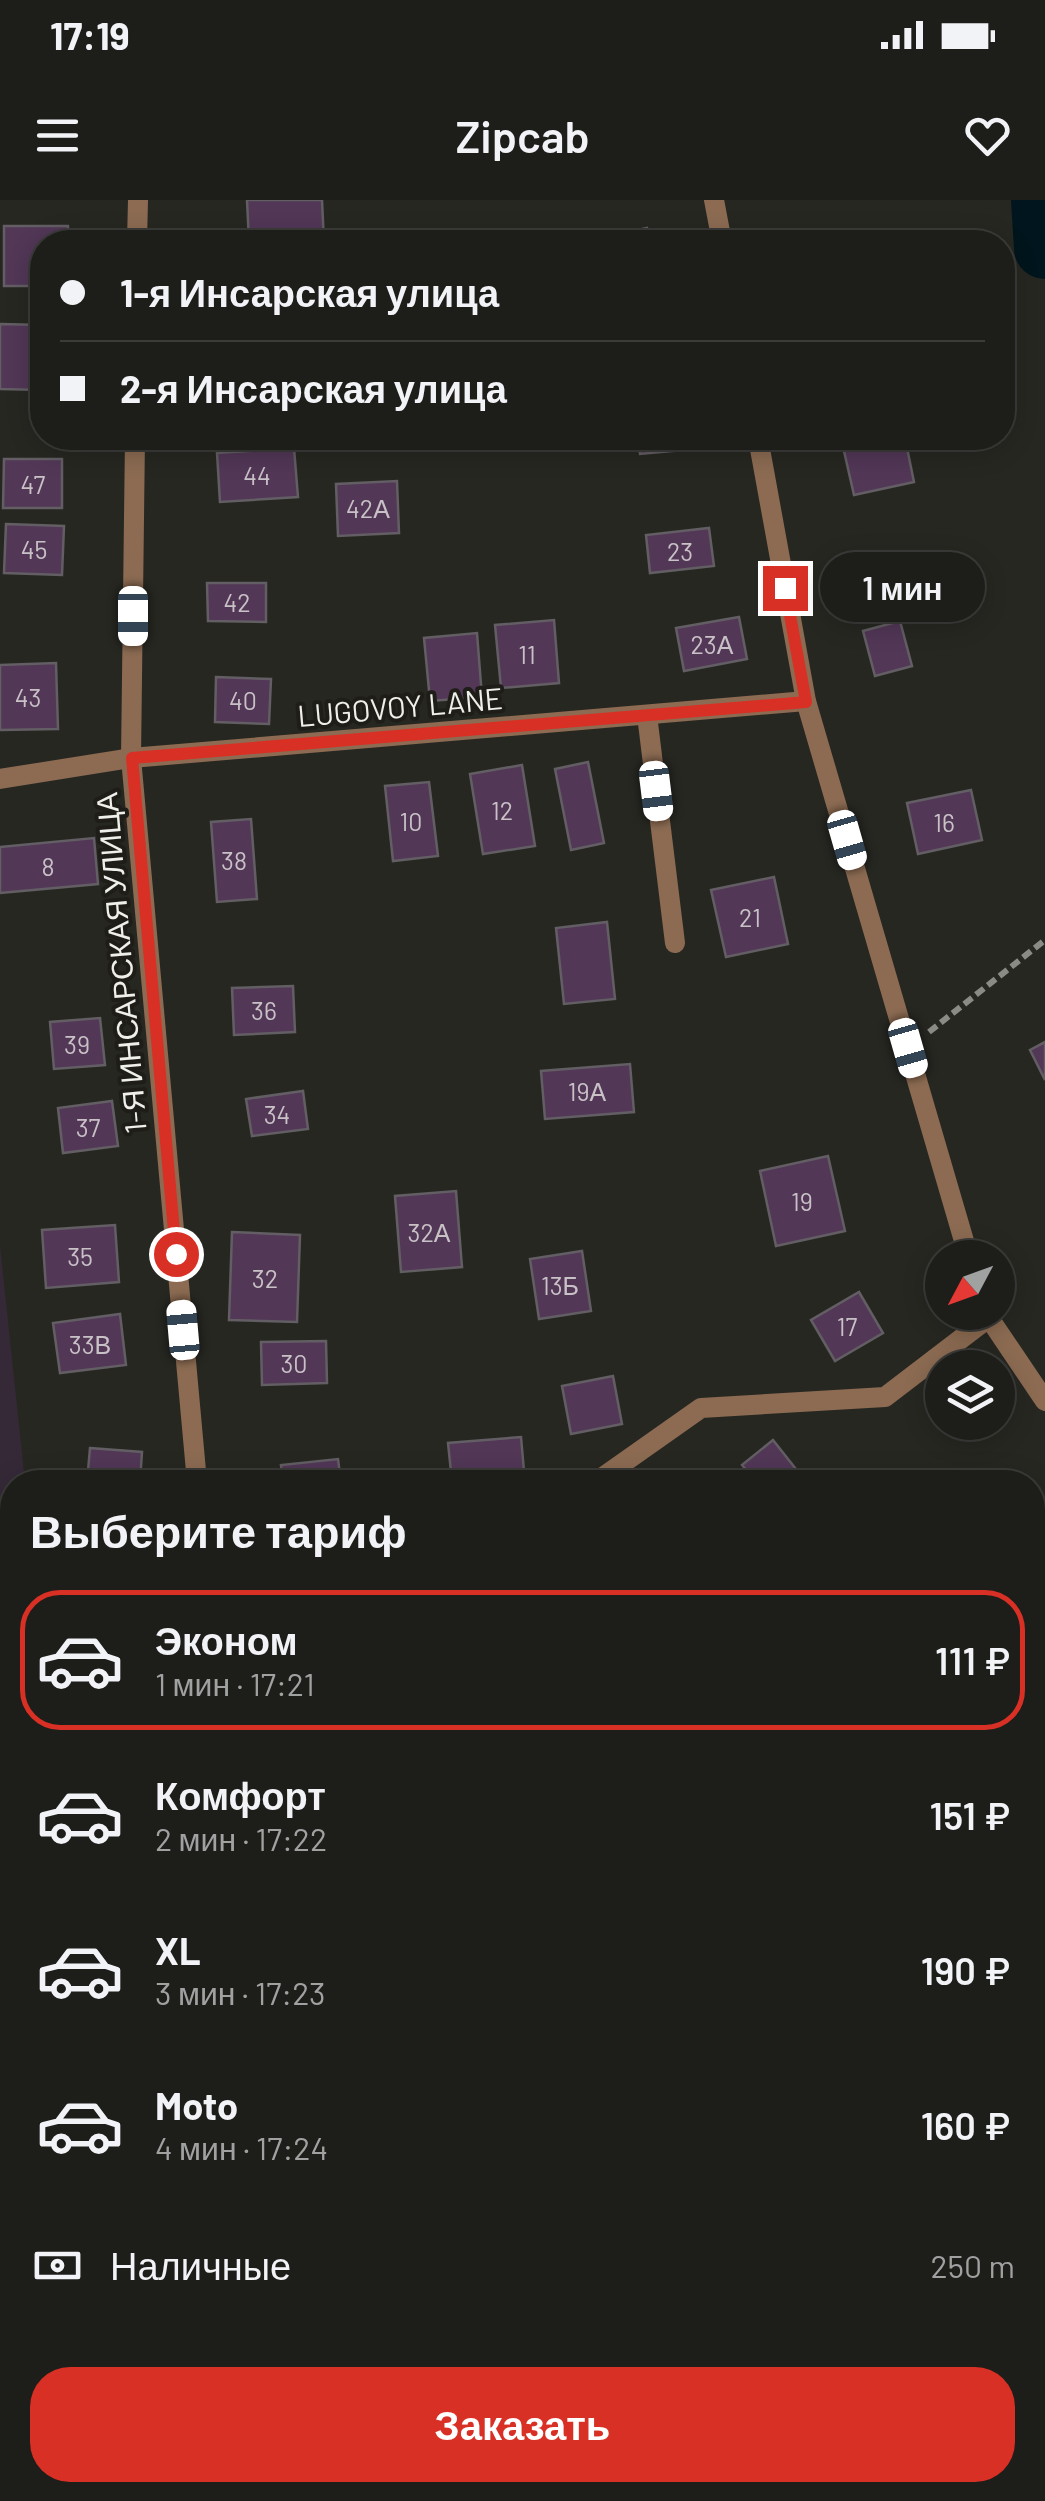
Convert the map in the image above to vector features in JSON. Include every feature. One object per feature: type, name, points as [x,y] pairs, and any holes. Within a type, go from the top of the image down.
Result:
[{"type":"street","points":[[138,200],[138,230]]},
{"type":"street","points":[[714,200],[720,230]]},
{"type":"street","name":"1-Я ИНСАРСКАЯ УЛИЦА","points":[[135,450],[132,758],[196,1470]]},
{"type":"street","points":[[760,450],[806,702],[964,1240]]},
{"type":"street","name":"LUGOVOY LANE","points":[[0,779],[132,758],[806,702]]},
{"type":"street","points":[[648,715],[675,943]]},
{"type":"street","points":[[613,1470],[701,1408],[885,1396],[968,1330]]},
{"type":"street","points":[[996,1330],[1045,1400]]},
{"type":"path","points":[[908,1048],[1045,940]]},
{"type":"shaded area","points":[[0,1246],[24,1470],[0,1470]]},
{"type":"building","points":[[247,200],[322,200],[323,230],[248,230]]},
{"type":"building","points":[[4,226],[68,226],[68,230],[30,230],[30,286],[4,286]]},
{"type":"building","points":[[0,324],[30,325],[30,390],[0,389]]},
{"type":"building","points":[[294,450],[298,497],[220,502],[217,453]]},
{"type":"building","points":[[640,450],[682,450],[640,454]]},
{"type":"building","points":[[844,450],[907,450],[914,482],[854,495]]},
{"type":"building","points":[[4,459],[62,459],[62,508],[3,508]]},
{"type":"building","points":[[397,481],[399,533],[338,536],[336,484]]},
{"type":"building","points":[[6,524],[64,526],[62,575],[4,573]]},
{"type":"building","points":[[709,528],[714,566],[650,573],[646,535]]},
{"type":"building","points":[[207,583],[266,583],[266,622],[208,621]]},
{"type":"building","points":[[739,617],[747,659],[684,671],[676,628]]},
{"type":"building","points":[[554,620],[559,683],[501,688],[495,625]]},
{"type":"building","points":[[900,621],[912,666],[875,676],[863,631]]},
{"type":"building","points":[[477,633],[482,697],[430,701],[424,638]]},
{"type":"building","points":[[56,663],[58,729],[0,730],[0,665]]},
{"type":"building","points":[[216,677],[271,679],[269,724],[215,722]]},
{"type":"building","points":[[588,762],[604,843],[571,850],[555,769]]},
{"type":"building","points":[[522,765],[535,846],[483,854],[470,774]]},
{"type":"building","points":[[429,782],[438,856],[393,861],[385,786]]},
{"type":"building","points":[[971,790],[982,840],[918,854],[907,803]]},
{"type":"building","points":[[251,819],[257,899],[217,902],[211,822]]},
{"type":"building","points":[[94,838],[98,884],[0,893],[0,847]]},
{"type":"building","points":[[774,877],[788,944],[726,957],[711,890]]},
{"type":"building","points":[[607,922],[615,999],[564,1004],[556,928]]},
{"type":"building","points":[[293,986],[295,1032],[234,1035],[232,988]]},
{"type":"building","points":[[100,1018],[105,1065],[54,1069],[50,1022]]},
{"type":"building","points":[[1045,1042],[1045,1080],[1030,1050]]},
{"type":"building","points":[[630,1064],[634,1112],[545,1119],[541,1071]]},
{"type":"building","points":[[303,1091],[308,1129],[252,1136],[246,1099]]},
{"type":"building","points":[[112,1101],[118,1146],[63,1153],[58,1108]]},
{"type":"building","points":[[828,1156],[845,1231],[776,1246],[760,1171]]},
{"type":"building","points":[[456,1191],[462,1267],[401,1272],[395,1196]]},
{"type":"building","points":[[115,1225],[119,1282],[46,1288],[42,1230]]},
{"type":"building","points":[[232,1232],[300,1235],[297,1322],[229,1320]]},
{"type":"building","points":[[582,1251],[591,1311],[539,1319],[530,1259]]},
{"type":"building","points":[[859,1292],[883,1333],[835,1361],[811,1320]]},
{"type":"building","points":[[120,1314],[126,1365],[60,1373],[53,1323]]},
{"type":"building","points":[[326,1341],[327,1383],[262,1385],[261,1342]]},
{"type":"building","points":[[613,1376],[622,1424],[571,1434],[562,1386]]},
{"type":"building","points":[[521,1437],[524,1470],[451,1470],[448,1443]]},
{"type":"building","points":[[773,1440],[797,1470],[746,1470],[742,1465]]},
{"type":"building","points":[[90,1448],[142,1452],[141,1470],[88,1470]]},
{"type":"building","points":[[338,1459],[339,1470],[282,1470],[281,1465]]},
{"type":"waterway","points":[[1042,200],[1045,248]]},
{"type":"route","points":[[176,1254],[132,758],[806,702],[785,588]]}]
